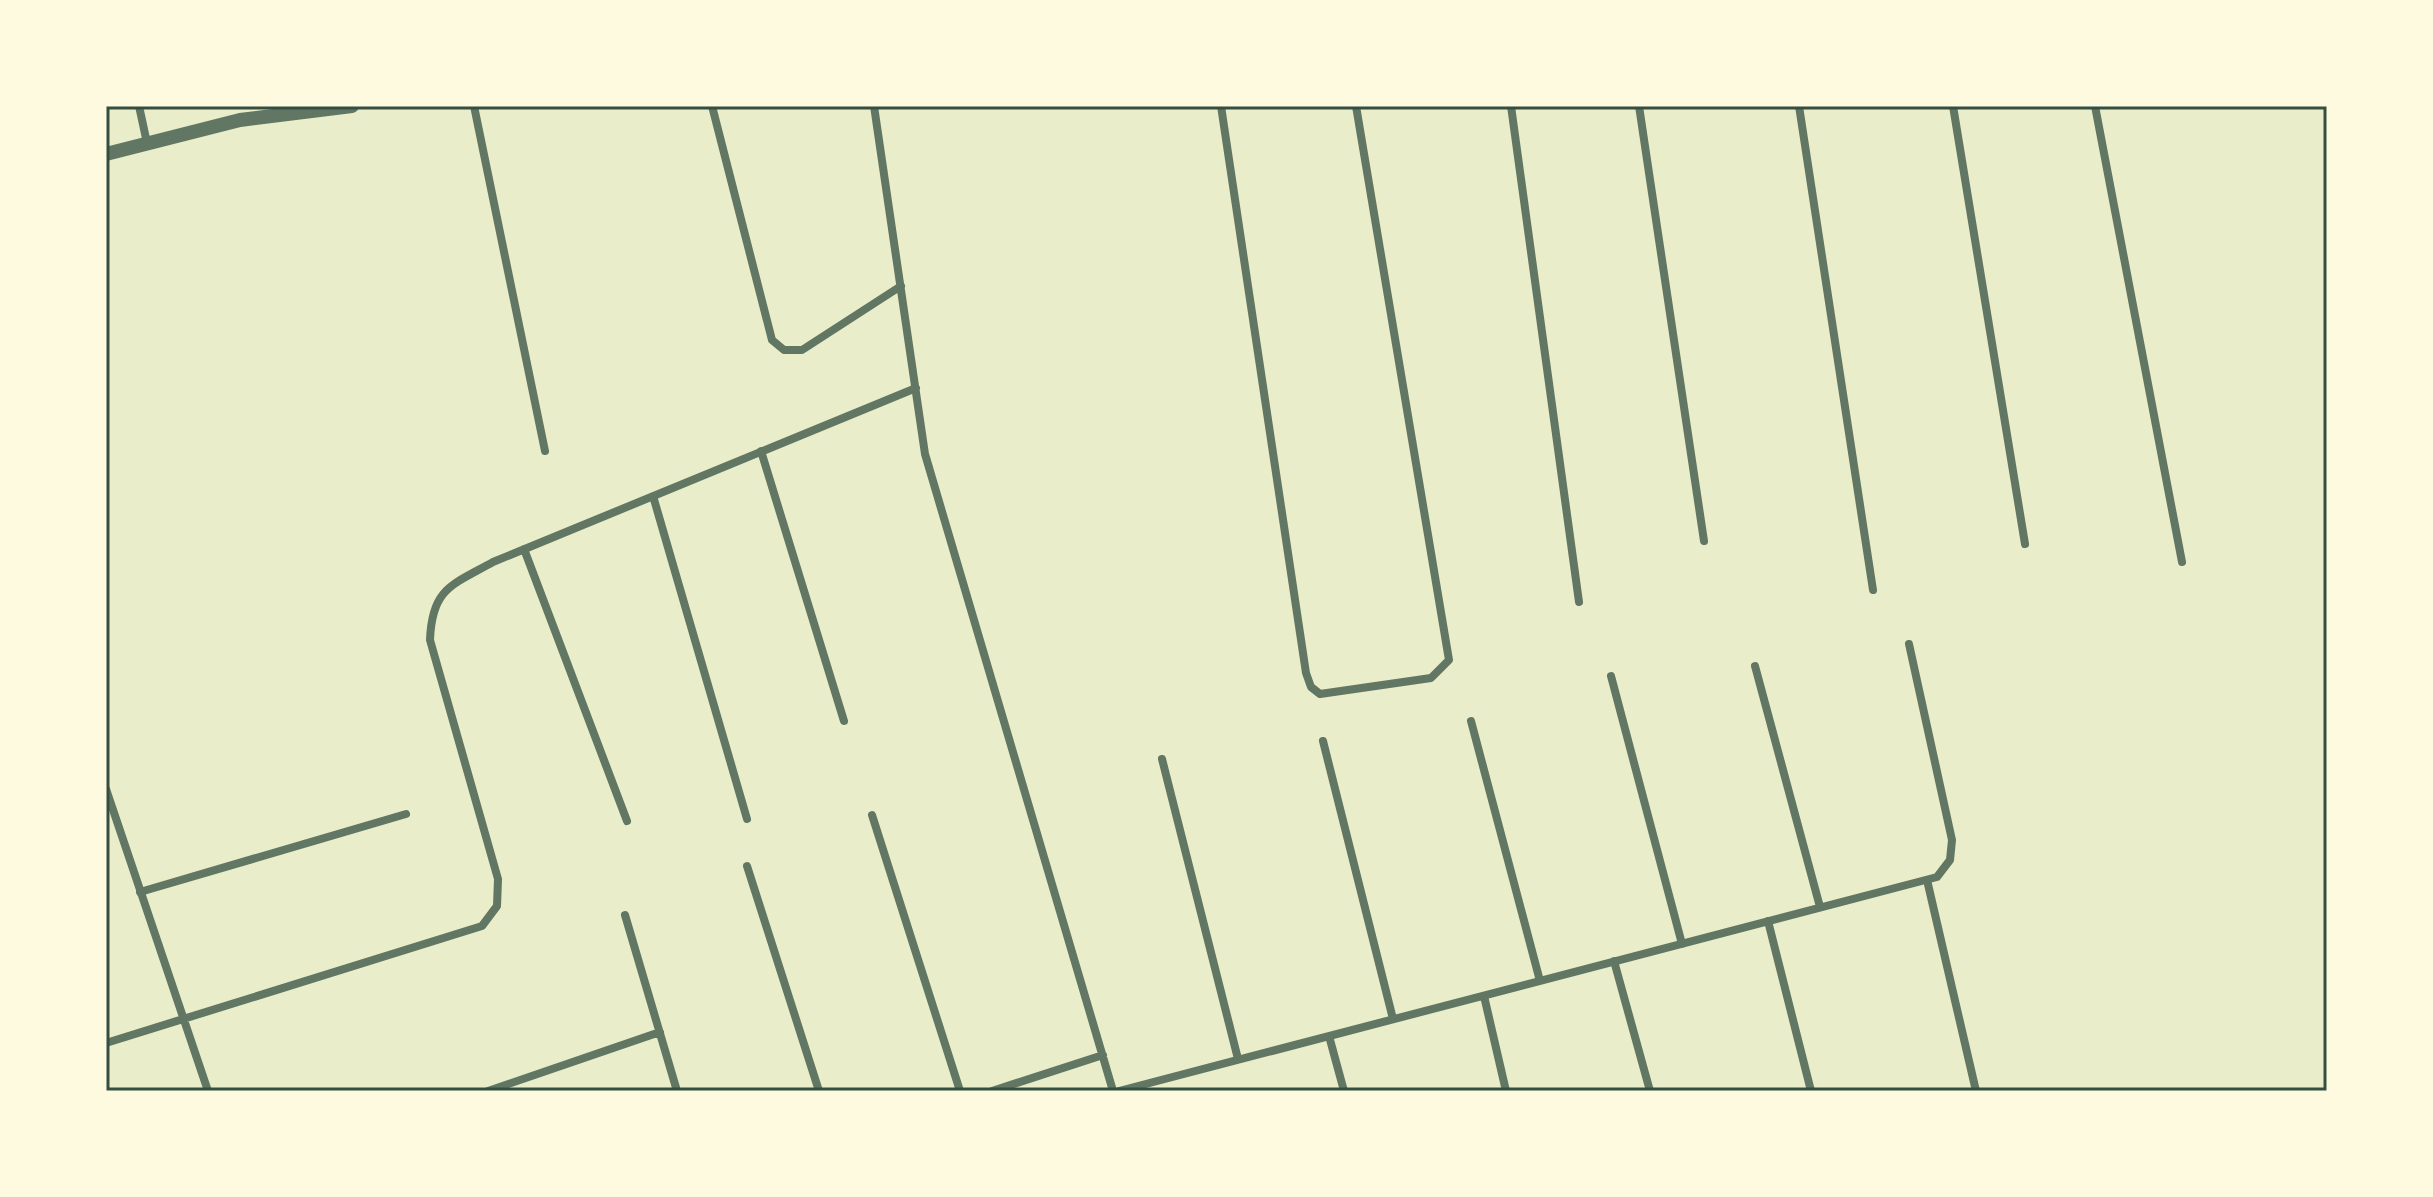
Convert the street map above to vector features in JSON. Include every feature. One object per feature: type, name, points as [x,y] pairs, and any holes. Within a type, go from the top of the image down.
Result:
[{"type":"street","points":[[139,106],[147,143]]},
{"type":"street","points":[[106,154],[240,120],[352,106]]},
{"type":"street","points":[[474,106],[545,451]]},
{"type":"street","points":[[712,106],[772,340],[784,350],[802,350],[901,286]]},
{"type":"street","points":[[874,106],[925,454],[1113,1091]]},
{"type":"street","points":[[1221,106],[1306,673],[1311,687],[1320,694],[1431,678],[1449,660],[1356,106]]},
{"type":"street","points":[[1511,106],[1579,602]]},
{"type":"street","points":[[1639,106],[1704,541]]},
{"type":"street","points":[[1799,106],[1873,590]]},
{"type":"street","points":[[1953,106],[2025,544]]},
{"type":"street","points":[[2095,106],[2182,562]]},
{"type":"street","points":[[106,1043],[482,926],[497,906],[498,879],[430,640],[431,611],[447,588],[524,549],[916,388]]},
{"type":"street","points":[[761,451],[844,721]]},
{"type":"street","points":[[653,496],[747,819]]},
{"type":"street","points":[[524,549],[627,821]]},
{"type":"street","points":[[1119,1091],[1937,877],[1950,860],[1952,840],[1909,644]]},
{"type":"street","points":[[1755,666],[1820,907]]},
{"type":"street","points":[[1611,676],[1682,944]]},
{"type":"street","points":[[1471,721],[1540,981]]},
{"type":"street","points":[[1323,741],[1393,1019]]},
{"type":"street","points":[[1162,759],[1238,1059]]},
{"type":"street","points":[[106,789],[208,1091]]},
{"type":"street","points":[[140,892],[406,814]]},
{"type":"street","points":[[872,815],[960,1091]]},
{"type":"street","points":[[747,866],[819,1091]]},
{"type":"street","points":[[1927,880],[1976,1091]]},
{"type":"street","points":[[625,915],[677,1091]]},
{"type":"street","points":[[1768,921],[1811,1091]]},
{"type":"street","points":[[1614,961],[1650,1091]]},
{"type":"street","points":[[1484,996],[1506,1091]]},
{"type":"street","points":[[488,1091],[660,1032]]},
{"type":"street","points":[[1329,1036],[1344,1091]]},
{"type":"street","points":[[992,1091],[1103,1055]]}]
